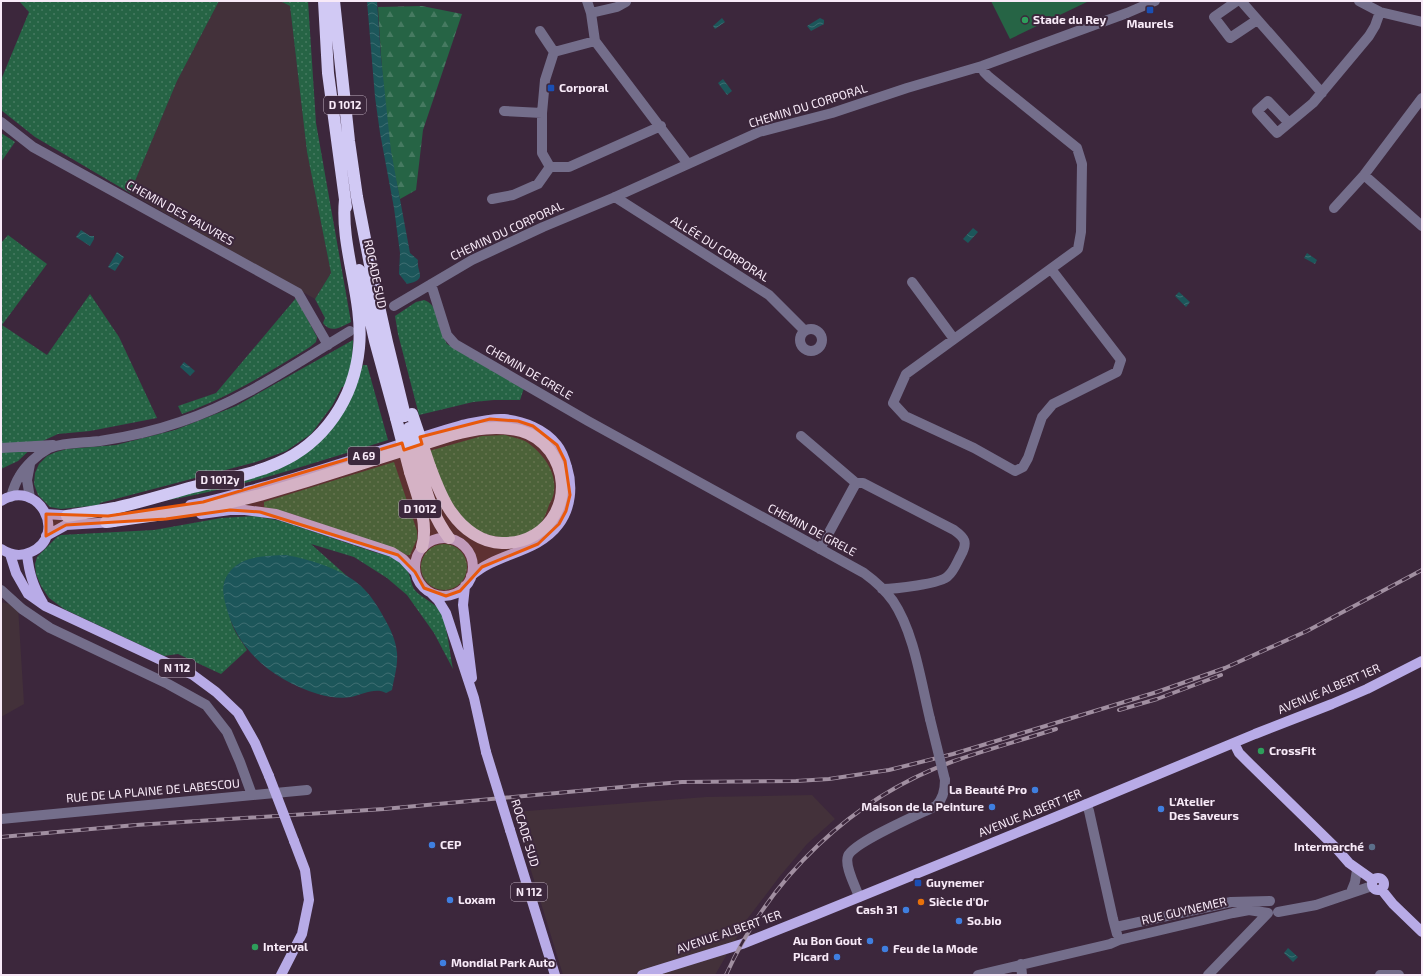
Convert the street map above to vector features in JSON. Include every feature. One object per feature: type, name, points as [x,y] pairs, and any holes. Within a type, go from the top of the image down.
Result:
[{"type":"highway","name":"ROCADE SUD","points":[[324,1],[328,73],[345,199],[375,341],[404,416]]},
{"type":"highway","name":"ROCADE SUD","points":[[334,1],[349,141],[356,190],[372,275],[404,416],[433,513],[449,538]]},
{"type":"highway","name":"D 1012y","points":[[67,516],[114,508],[260,470],[291,457],[319,437],[336,415],[346,398],[354,374],[359,348],[359,324],[343,215],[345,199]]},
{"type":"highway","name":"A 69","points":[[106,522],[207,508],[307,481],[452,435],[490,428],[508,428],[522,431],[537,438],[547,447],[555,458],[560,469],[562,483],[561,497],[557,511],[538,533],[526,540],[511,544],[497,543],[483,540],[460,524],[445,501],[420,469]]},
{"type":"highway","name":"ROCADE SUD","points":[[420,469],[425,538],[422,547]]},
{"type":"main road","name":"A 69","points":[[67,516],[108,516],[162,510],[203,502],[324,469],[426,435],[490,419],[518,421],[533,426],[557,445],[565,461],[570,476],[570,495],[566,511],[559,524],[538,544],[488,564],[471,576]]},
{"type":"main road","points":[[1,501],[11,496],[30,498],[40,504],[46,514],[48,525],[46,536],[37,549],[27,554],[16,555],[5,552]]},
{"type":"main road","points":[[46,536],[66,525],[166,519],[230,510],[260,512],[276,514],[392,552],[404,559],[415,572],[418,580],[424,588],[431,593],[438,595],[453,594],[466,586],[471,576],[473,566],[469,552],[459,542],[449,538],[440,538],[430,541],[422,547],[417,554],[415,572]]},
{"type":"main road","points":[[46,514],[67,516]]},
{"type":"main road","name":"N 112","points":[[5,552],[28,594],[45,606],[193,675],[216,692],[238,713],[255,743],[305,870],[309,900],[302,934],[281,975]]},
{"type":"main road","points":[[27,554],[29,571],[35,590],[45,606]]},
{"type":"main road","name":"ROCADE SUD","points":[[466,586],[463,605],[474,698]]},
{"type":"main road","name":"ROCADE SUD","points":[[431,593],[438,600],[446,613],[474,698],[486,752],[555,975]]},
{"type":"main road","name":"AVENUE ALBERT 1ER","points":[[642,975],[742,944],[859,897],[1332,704],[1422,661]]},
{"type":"main road","points":[[1234,743],[1239,753],[1336,848],[1349,863],[1375,885],[1422,932]]},
{"type":"street","points":[[587,1],[591,13],[595,41],[661,126],[688,164]]},
{"type":"street","name":"CHEMIN DU CORPORAL","points":[[394,306],[472,260],[543,227],[615,197],[759,132],[832,113],[907,88],[982,66],[1127,13],[1154,1]]},
{"type":"street","points":[[1237,1],[1214,17],[1230,38],[1257,20]]},
{"type":"street","points":[[1241,1],[1322,93]]},
{"type":"street","points":[[1359,1],[1380,12],[1422,22]]},
{"type":"street","points":[[591,13],[603,11],[626,2]]},
{"type":"street","points":[[1289,123],[1313,103],[1369,36],[1375,26],[1380,12]]},
{"type":"street","points":[[540,32],[554,52]]},
{"type":"street","points":[[554,52],[595,41]]},
{"type":"street","points":[[550,167],[542,153],[542,113],[545,80],[554,52]]},
{"type":"street","points":[[982,66],[984,72],[989,77],[1077,148],[1082,164],[1081,232],[1078,249],[906,374],[893,403],[905,416],[974,448],[1016,471],[1023,467],[1028,458],[1042,417],[1053,404],[1117,372],[1121,360],[1052,269]]},
{"type":"street","points":[[1334,208],[1364,175],[1422,98]]},
{"type":"street","points":[[504,111],[542,113]]},
{"type":"street","name":"CHEMIN DES PAUVRES","points":[[1,122],[33,147],[298,294],[328,345]]},
{"type":"street","points":[[550,167],[569,167],[661,126]]},
{"type":"street","points":[[666,174],[675,161],[676,155],[673,143]]},
{"type":"street","points":[[492,199],[512,195],[538,184],[550,167]]},
{"type":"street","points":[[1364,175],[1422,226]]},
{"type":"street","name":"ALLÉE DU CORPORAL","points":[[615,197],[769,295],[805,332]]},
{"type":"street","points":[[912,282],[954,339]]},
{"type":"street","name":"CHEMIN DE GRELE","points":[[431,284],[447,335],[455,344],[582,418],[864,573],[892,599],[904,622],[916,663],[945,780],[945,788],[943,796],[936,806],[863,843],[852,851],[848,857],[848,864],[859,897]]},
{"type":"street","points":[[1,448],[61,444],[123,437],[180,422],[227,403],[267,382],[350,331]]},
{"type":"street","points":[[801,436],[856,483],[863,483],[954,530],[963,537],[965,544],[964,550],[951,573],[946,578],[897,589],[882,589]]},
{"type":"street","points":[[11,496],[18,478],[30,463],[48,449],[61,444]]},
{"type":"street","points":[[30,463],[27,480],[30,498]]},
{"type":"street","points":[[820,549],[856,483]]},
{"type":"street","points":[[1,590],[22,609],[50,628],[168,684],[206,705],[227,732],[252,795]]},
{"type":"street","name":"RUE DE LA PLAINE DE LABESCOU","points":[[1,818],[307,790]]},
{"type":"street","points":[[1086,804],[1089,811],[1119,940]]},
{"type":"street","points":[[1351,892],[1357,878],[1357,870]]},
{"type":"street","points":[[1278,912],[1280,907],[1278,903],[1274,901],[1270,901],[1265,907],[1268,913],[1272,915],[1278,912],[1316,905],[1375,885]]},
{"type":"street","name":"RUE GUYNEMER","points":[[1116,927],[1231,902],[1270,901]]},
{"type":"street","name":"RUE GUYNEMER","points":[[978,975],[1233,913],[1249,910],[1268,913]]},
{"type":"street","points":[[1208,975],[1268,913]]},
{"type":"street","points":[[1021,964],[1022,975]]},
{"type":"street","points":[[1380,975],[1399,975]]},
{"type":"highlighted area","points":[[490,419],[518,421],[533,426],[557,445],[565,461],[570,495],[566,511],[559,524],[538,544],[482,567],[460,591],[446,596],[424,588],[415,572],[398,555],[260,512],[230,510],[166,519],[66,525],[46,536],[46,514],[108,516],[203,502],[402,443],[404,450],[422,444],[420,437]]},
{"type":"shaded area","points":[[219,1],[280,1],[290,6],[307,152],[331,273],[315,299],[130,193],[177,81]]},
{"type":"shaded area","points":[[1,602],[18,606],[24,704],[1,717]]},
{"type":"shaded area","points":[[812,795],[835,819],[807,844],[780,876],[748,918],[715,975],[563,975],[514,812],[706,797]]},
{"type":"green space","points":[[19,1],[219,1],[177,81],[130,193],[35,137],[1,110],[1,80],[29,12]]},
{"type":"green space","points":[[280,1],[308,1],[316,123],[351,322],[333,329],[329,328],[323,323],[325,318],[315,299],[331,273],[307,152],[290,6]]},
{"type":"green space","name":"Stade du Rey","points":[[991,1],[1089,1],[1010,39]]},
{"type":"green space","points":[[422,6],[462,14],[423,130],[416,190],[400,199],[388,127],[378,7]]},
{"type":"green space","points":[[1,133],[15,142],[1,162]]},
{"type":"green space","points":[[8,235],[47,264],[2,325],[47,355],[90,294],[119,337],[157,418],[90,431],[58,434],[36,444],[18,461],[1,469],[1,243]]},
{"type":"green space","points":[[296,298],[317,337],[316,342],[248,384],[199,408],[182,414],[178,406],[216,393]]},
{"type":"green space","points":[[424,300],[429,302],[435,309],[447,344],[524,388],[520,400],[473,402],[419,415],[398,334],[395,316],[416,302]]},
{"type":"green space","points":[[353,340],[352,366],[346,387],[342,387],[332,406],[311,434],[286,451],[256,462],[100,503],[99,505],[61,509],[50,507],[38,495],[34,484],[35,473],[39,464],[47,456],[67,449],[116,445],[175,430],[236,406]]},
{"type":"green space","points":[[363,365],[367,365],[388,440],[241,484],[181,498],[151,503],[294,460],[353,391]]},
{"type":"green space","points":[[505,435],[525,441],[537,450],[547,462],[553,476],[554,484],[553,497],[540,524],[528,533],[510,537],[491,536],[483,533],[468,523],[455,507],[440,480],[429,451],[482,436]]},
{"type":"green space","points":[[394,462],[417,531],[417,539],[410,555],[289,513],[264,507],[264,502]]},
{"type":"green space","points":[[255,516],[281,521],[392,557],[404,565],[407,569],[414,589],[440,611],[446,631],[453,669],[434,633],[407,595],[387,578],[354,557],[311,544],[348,577],[325,566],[239,564],[228,574],[224,585],[226,604],[233,627],[247,650],[221,674],[178,654],[164,656],[64,609],[49,598],[41,586],[36,574],[35,564],[37,557],[57,537],[61,535],[154,530],[221,518]]},
{"type":"green space","points":[[440,544],[448,544],[457,548],[463,554],[467,567],[463,580],[457,586],[448,590],[440,590],[431,586],[425,580],[421,571],[421,563],[425,554],[431,548]]},
{"type":"water","points":[[367,1],[377,1],[381,57],[391,151],[410,253],[418,260],[420,278],[407,284],[399,274],[400,253],[375,97]]},
{"type":"water","points":[[722,18],[725,22],[715,29],[713,26]]},
{"type":"water","points":[[820,18],[824,20],[824,24],[811,31],[807,26]]},
{"type":"water","points":[[723,79],[732,91],[727,95],[718,83]]},
{"type":"water","points":[[973,228],[978,232],[968,243],[963,239]]},
{"type":"water","points":[[81,230],[90,236],[94,236],[90,246],[76,237]]},
{"type":"water","points":[[117,252],[124,257],[115,271],[108,267]]},
{"type":"water","points":[[1307,253],[1317,260],[1315,264],[1304,258]]},
{"type":"water","points":[[1179,292],[1190,302],[1186,307],[1175,296]]},
{"type":"water","points":[[184,362],[195,371],[190,376],[180,367]]},
{"type":"water","points":[[286,555],[317,563],[338,571],[357,582],[370,595],[388,625],[395,643],[397,663],[392,690],[386,693],[382,691],[373,691],[343,698],[318,694],[287,681],[260,662],[249,650],[239,637],[231,622],[224,598],[224,582],[233,568],[240,563],[262,556]]},
{"type":"water","points":[[1288,948],[1298,957],[1293,962],[1284,953]]},
{"type":"railway","points":[[1,837],[136,825],[384,809],[682,782],[796,781],[829,779],[889,770],[953,754],[1062,721],[1157,692],[1225,668],[1307,631],[1422,570]]},
{"type":"railway","points":[[1119,710],[1157,699],[1221,675]]},
{"type":"railway","points":[[726,975],[744,939],[766,905],[791,874],[819,845],[849,819],[882,796],[917,777],[954,761],[1056,729]]},
{"type":"place","name":"Maurels","points":[[1150,10]]},
{"type":"place","name":"Stade du Rey","points":[[1025,20]]},
{"type":"place","name":"Corporal","points":[[551,88]]},
{"type":"place","name":"CrossFit","points":[[1261,751]]},
{"type":"place","name":"La Beauté Pro","points":[[1035,790]]},
{"type":"place","name":"Maison de la Peinture","points":[[992,807]]},
{"type":"place","name":"L'Atelier Des Saveurs","points":[[1161,809]]},
{"type":"place","name":"CEP","points":[[432,845]]},
{"type":"place","name":"Intermarché","points":[[1372,847]]},
{"type":"place","name":"Guynemer","points":[[918,883]]},
{"type":"place","name":"Loxam","points":[[450,900]]},
{"type":"place","name":"Siècle d'Or","points":[[921,902]]},
{"type":"place","name":"Cash 31","points":[[906,910]]},
{"type":"place","name":"So.bio","points":[[959,921]]},
{"type":"place","name":"Au Bon Gout","points":[[870,941]]},
{"type":"place","name":"Interval","points":[[255,947]]},
{"type":"place","name":"Feu de la Mode","points":[[885,949]]},
{"type":"place","name":"Picard","points":[[837,957]]},
{"type":"place","name":"Mondial Park Auto","points":[[443,963]]}]
